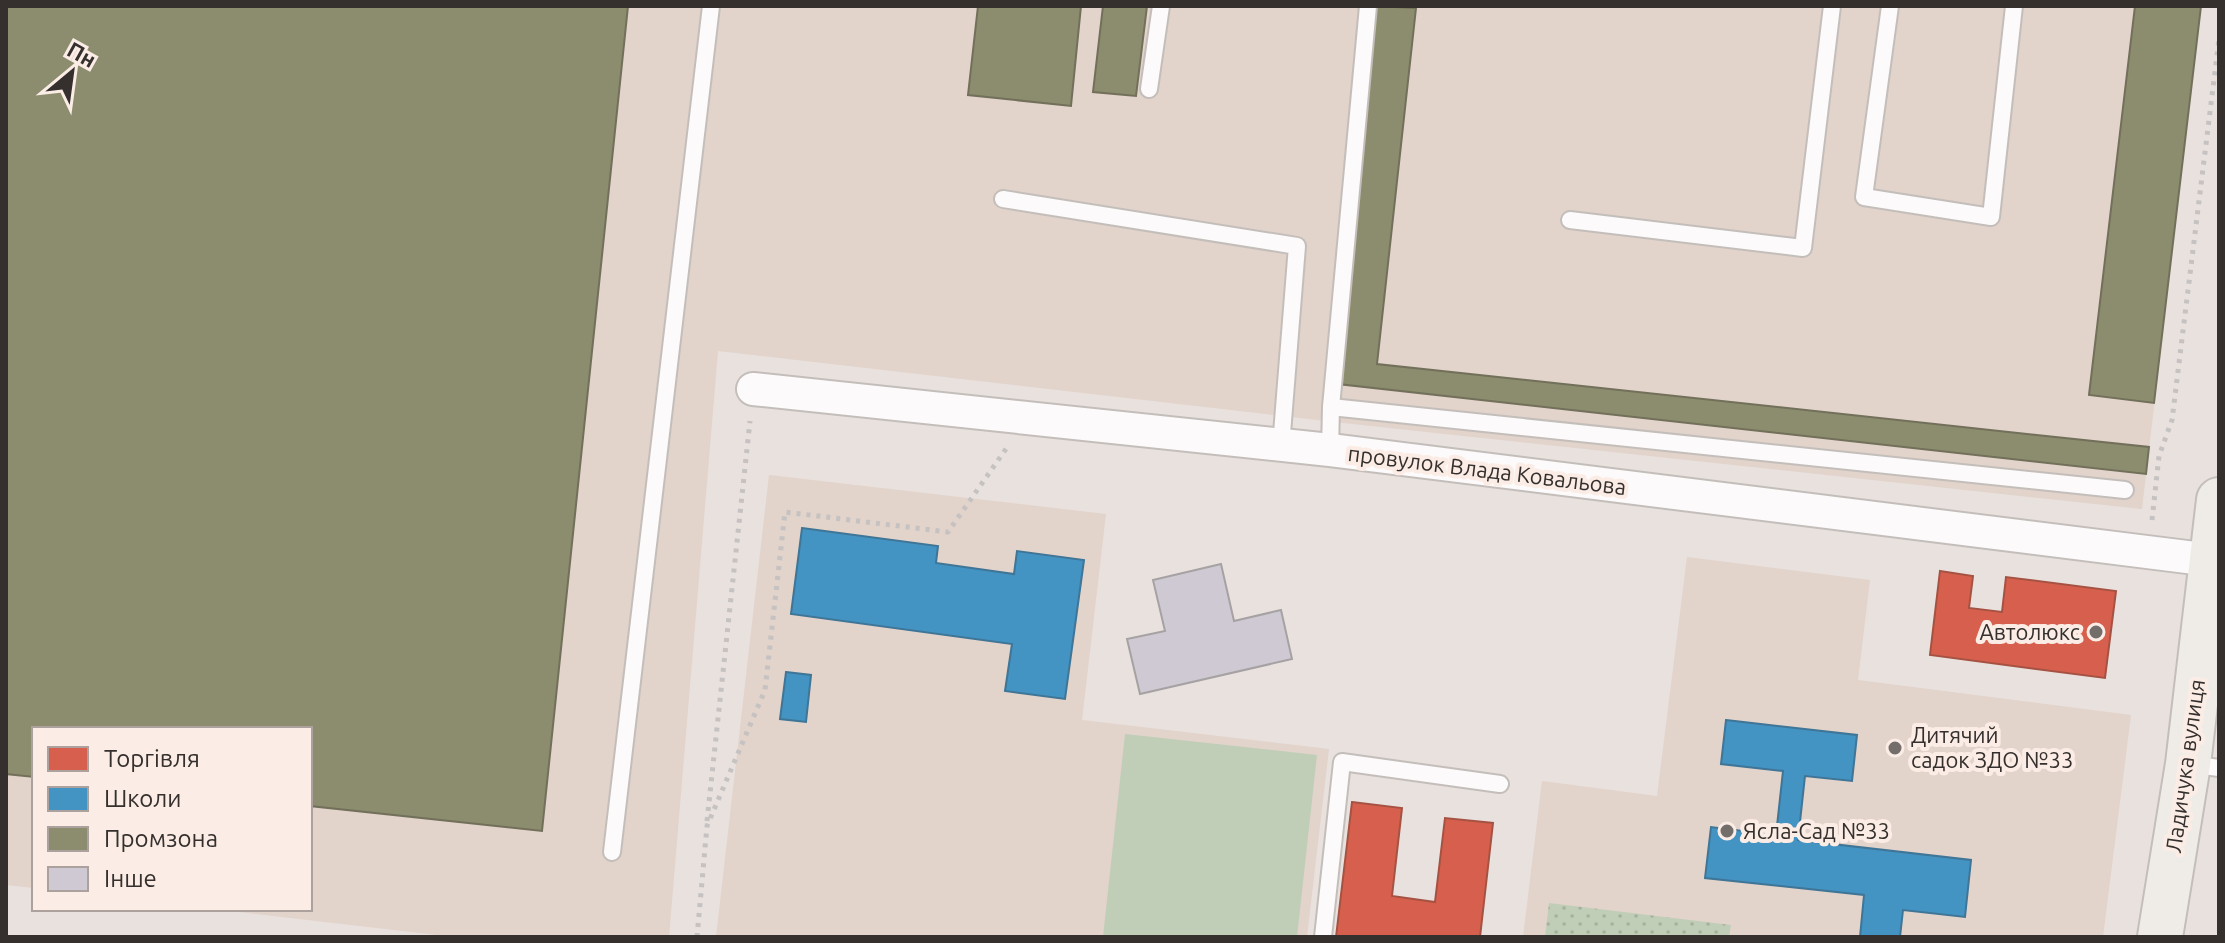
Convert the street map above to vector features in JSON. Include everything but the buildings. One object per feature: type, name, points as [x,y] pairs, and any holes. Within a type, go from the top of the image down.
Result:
[{"type":"street","name":"провулок Влада Ковальова","points":[[753,389],[1330,450],[2216,561]]},
{"type":"street","name":"Ладичука вулиця","points":[[2160,937],[2203,766],[2219,500]]},
{"type":"lane","points":[[612,852],[711,6]]},
{"type":"lane","points":[[1149,89],[1161,6]]},
{"type":"lane","points":[[1330,450],[1331,407],[1368,6]]},
{"type":"lane","points":[[1570,220],[1803,248],[1832,6]]},
{"type":"lane","points":[[1890,6],[1864,197],[1991,217],[2014,6]]},
{"type":"lane","points":[[1003,199],[1297,246],[1281,446]]},
{"type":"lane","points":[[1331,407],[2125,490]]},
{"type":"lane","points":[[1323,937],[1342,762],[1500,784]]},
{"type":"path","points":[[2148,553],[2159,456],[2172,420],[2219,39]]},
{"type":"path","points":[[697,937],[753,389]]},
{"type":"path","points":[[707,826],[765,690],[785,512],[948,532],[1027,419]]},
{"type":"shaded area","points":[[6,6],[2201,6],[2142,509],[1343,423],[718,351],[669,937],[454,937],[230,911],[312,911],[312,727],[32,727],[32,888],[6,885]]},
{"type":"shaded area","points":[[769,475],[1106,514],[1082,720],[1329,749],[1307,937],[716,937]]},
{"type":"shaded area","name":"Дитячий садок ЗДО №33","points":[[1687,557],[1870,580],[1858,680],[2131,715],[2103,937],[1523,937],[1542,781],[1657,796]]},
{"type":"green space","points":[[1125,734],[1317,755],[1297,937],[1103,937]]},
{"type":"green space","points":[[1549,903],[1731,925],[1729,937],[1545,937]]},
{"type":"place","name":"Автолюкс","points":[[2096,632]]},
{"type":"place","name":"Дитячий садок ЗДО №33","points":[[1895,748]]},
{"type":"place","name":"Ясла-Сад №33","points":[[1727,831]]}]
